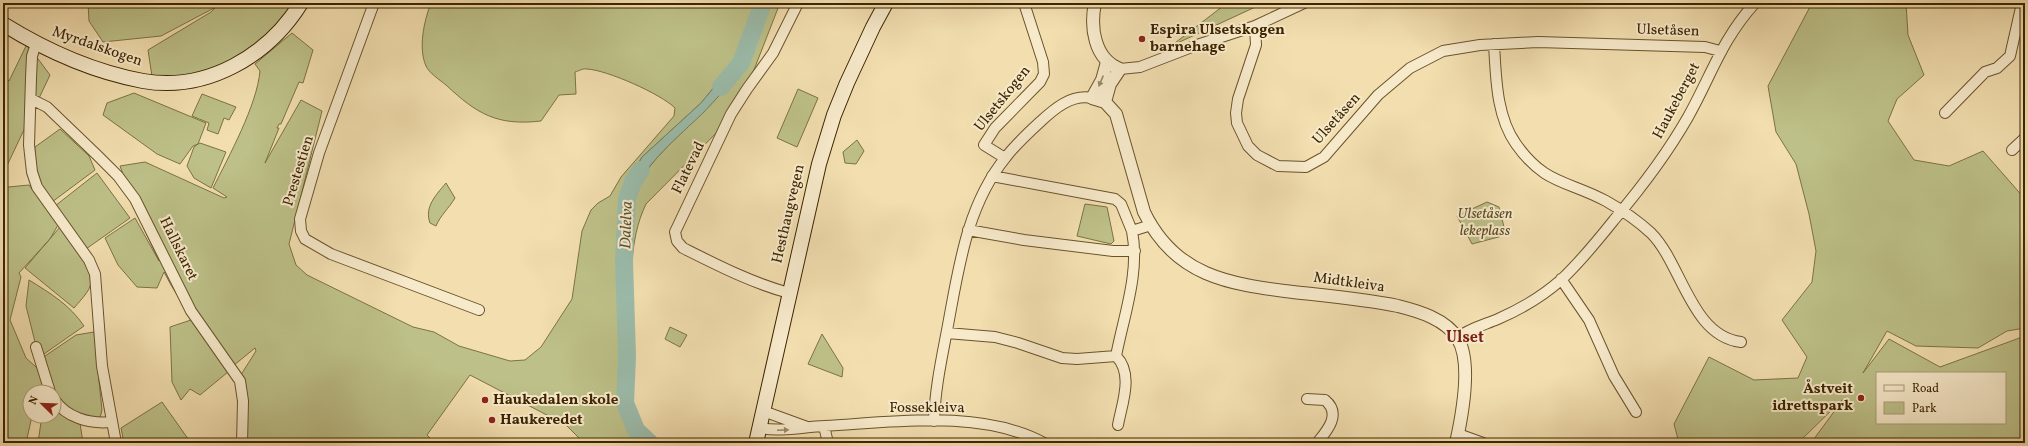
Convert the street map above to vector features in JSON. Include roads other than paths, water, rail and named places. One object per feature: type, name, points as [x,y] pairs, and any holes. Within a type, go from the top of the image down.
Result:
[{"type":"main road","name":"Myrdalskogen","points":[[3,24],[36,44],[123,76],[144,81],[188,81],[218,73],[246,60],[267,45],[281,31],[301,3]]},
{"type":"main road","name":"Hesthaugvegen","points":[[756,443],[809,199],[834,115],[873,26],[886,3]]},
{"type":"street","name":"Prestestien","points":[[374,3],[319,153],[300,220],[301,231],[309,243],[331,254],[479,310]]},
{"type":"street","name":"Flatevad","points":[[789,293],[751,280],[683,248],[677,242],[676,232],[732,114],[747,89],[773,54],[798,3]]},
{"type":"street","name":"Ulsetskogen","points":[[1005,158],[984,145],[995,128],[1040,82],[1044,71],[1042,56],[1024,3]]},
{"type":"street","points":[[1095,3],[1093,23],[1094,34],[1100,51],[1107,62],[1120,69],[1140,67],[1197,45],[1255,26],[1304,3]]},
{"type":"street","name":"Haukeberget","points":[[1457,338],[1473,328],[1518,310],[1561,279],[1595,243],[1622,211],[1669,148],[1691,111],[1720,51],[1743,16],[1755,3]]},
{"type":"street","points":[[1945,113],[1985,72],[1997,68],[2010,56],[2022,3]]},
{"type":"street","name":"Ulsetåsen","points":[[1255,26],[1256,45],[1238,99],[1236,113],[1237,122],[1248,146],[1258,156],[1278,166],[1306,167],[1324,157],[1378,95],[1410,68],[1443,50],[1494,44],[1538,42],[1705,47],[1720,51]]},
{"type":"street","points":[[36,44],[32,56],[29,145],[35,181],[89,260],[95,274],[102,366],[116,443]]},
{"type":"street","points":[[1494,44],[1498,93],[1502,111],[1508,128],[1523,154],[1549,177],[1606,201],[1622,211],[1652,234],[1663,248],[1694,306],[1708,324],[1719,334],[1741,342]]},
{"type":"street","points":[[1092,98],[1102,80],[1107,62]]},
{"type":"street","points":[[934,421],[937,380],[968,230],[992,176],[1005,158],[1027,134],[1061,104],[1078,97],[1092,98],[1105,102],[1110,84],[1120,69]]},
{"type":"street","name":"Hallskaret","points":[[31,99],[47,107],[97,155],[118,176],[135,199],[191,311],[240,381],[243,401],[242,443]]},
{"type":"street","name":"Midtkleiva","points":[[1105,102],[1116,114],[1139,197],[1151,225],[1164,243],[1181,260],[1216,279],[1241,285],[1388,304],[1414,310],[1439,322],[1457,338]]},
{"type":"street","points":[[2012,150],[2025,138]]},
{"type":"street","points":[[992,176],[1115,200],[1123,208],[1132,231],[1135,250],[1133,274],[1116,356],[1124,369],[1126,383],[1118,425]]},
{"type":"street","points":[[1132,231],[1151,225]]},
{"type":"street","points":[[968,230],[1024,240],[1113,251],[1135,250]]},
{"type":"street","points":[[1561,279],[1589,320],[1614,376],[1636,412]]},
{"type":"street","points":[[947,333],[995,337],[1062,358],[1077,359],[1116,356]]},
{"type":"street","points":[[1457,338],[1461,347],[1465,376],[1457,439],[1483,443]]},
{"type":"street","points":[[36,347],[48,384]]},
{"type":"street","points":[[1307,399],[1325,400],[1332,410],[1331,426],[1317,443]]},
{"type":"street","points":[[62,408],[85,421],[100,423],[111,422]]},
{"type":"street","name":"Fossekleiva","points":[[763,411],[807,427]]},
{"type":"street","name":"Fossekleiva","points":[[759,428],[775,431],[798,430],[807,427],[934,421],[998,426],[1018,431],[1044,443]]},
{"type":"street","points":[[824,426],[828,443]]},
{"type":"waterway","name":"Dalelva","points":[[721,87],[741,63],[763,3]]},
{"type":"waterway","name":"Dalelva","points":[[641,170],[633,182],[627,199],[624,261],[627,356],[625,403],[636,430],[650,443]]},
{"type":"place","name":"Espira Ulsetskogen barnehage","points":[[1142,39]]},
{"type":"place","name":"Åstveit idrettspark","points":[[1861,398]]},
{"type":"place","name":"Haukedalen skole","points":[[485,400]]},
{"type":"place","name":"Haukeredet","points":[[492,420]]},
{"type":"district","name":"Ulset","points":[[1465,338]]},
{"type":"park label","name":"Ulsetåsen lekeplass","points":[[1485,222]]}]
